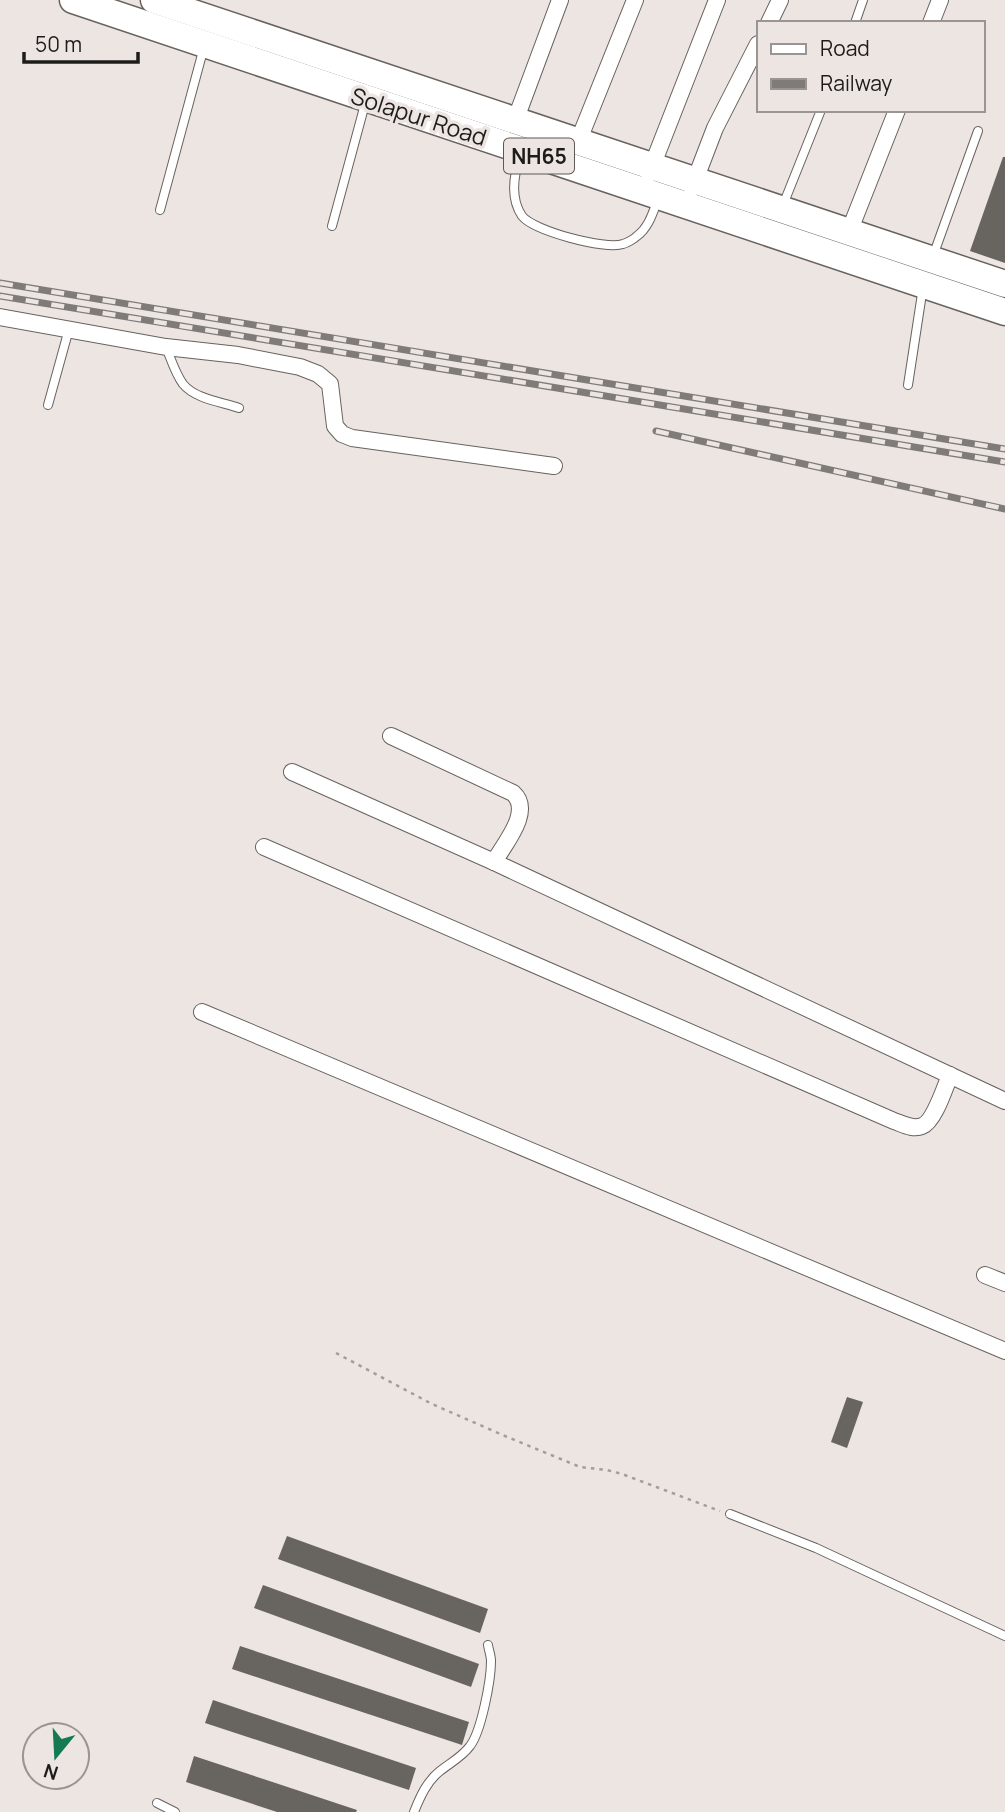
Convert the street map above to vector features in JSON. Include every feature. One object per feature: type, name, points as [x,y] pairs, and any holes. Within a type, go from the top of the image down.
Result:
[{"type":"highway","name":"Solapur Road","points":[[73,0],[522,150],[651,184],[781,209],[849,232],[1005,312]]},
{"type":"highway","name":"Solapur Road","points":[[154,0],[578,142],[651,184]]},
{"type":"highway","name":"Solapur Road","points":[[691,193],[928,272],[1005,284]]},
{"type":"street","points":[[515,121],[560,0]]},
{"type":"street","points":[[578,142],[635,0]]},
{"type":"street","points":[[651,184],[718,0]]},
{"type":"street","points":[[770,21],[780,0]]},
{"type":"street","points":[[932,21],[940,0]]},
{"type":"street","points":[[691,193],[715,128],[757,46]]},
{"type":"street","points":[[849,232],[896,112]]},
{"type":"street","points":[[0,317],[166,347],[238,355],[300,367],[318,374],[330,384],[335,426],[342,435],[554,466]]},
{"type":"street","points":[[391,736],[513,793],[519,799],[521,808],[516,824],[494,862]]},
{"type":"street","points":[[292,772],[494,862],[1005,1101]]},
{"type":"street","points":[[264,847],[911,1127],[922,1127],[930,1121],[950,1075]]},
{"type":"street","points":[[202,1012],[1005,1351]]},
{"type":"street","points":[[985,1275],[1005,1283]]},
{"type":"lane","points":[[856,21],[863,0]]},
{"type":"lane","points":[[160,209],[205,44]]},
{"type":"lane","points":[[332,226],[367,98]]},
{"type":"lane","points":[[781,209],[820,112]]},
{"type":"lane","points":[[908,384],[928,272],[978,131]]},
{"type":"lane","points":[[522,150],[514,172],[514,197],[523,217],[541,230],[603,245],[623,244],[638,236],[647,225],[651,184]]},
{"type":"lane","points":[[48,405],[69,329]]},
{"type":"lane","points":[[166,347],[184,385],[192,392],[239,408]]},
{"type":"lane","points":[[730,1514],[816,1548],[1005,1636]]},
{"type":"lane","points":[[414,1812],[423,1791],[437,1773],[461,1755],[476,1736],[492,1659],[488,1646]]},
{"type":"lane","points":[[157,1803],[175,1812]]},
{"type":"path","points":[[336,1353],[432,1404],[580,1468],[607,1470],[730,1514]]},
{"type":"building","points":[[1005,157],[1005,263],[970,251]]},
{"type":"building","points":[[847,1397],[863,1402],[847,1448],[831,1442]]},
{"type":"building","points":[[287,1536],[488,1609],[480,1633],[278,1559]]},
{"type":"building","points":[[263,1585],[479,1664],[471,1687],[254,1608]]},
{"type":"building","points":[[240,1646],[469,1722],[462,1745],[232,1669]]},
{"type":"building","points":[[213,1700],[416,1768],[409,1790],[205,1723]]},
{"type":"building","points":[[194,1756],[357,1810],[277,1812],[186,1782]]},
{"type":"railway","points":[[0,283],[1005,449]]},
{"type":"railway","points":[[0,296],[1005,462]]},
{"type":"railway","points":[[656,431],[1005,509]]}]
